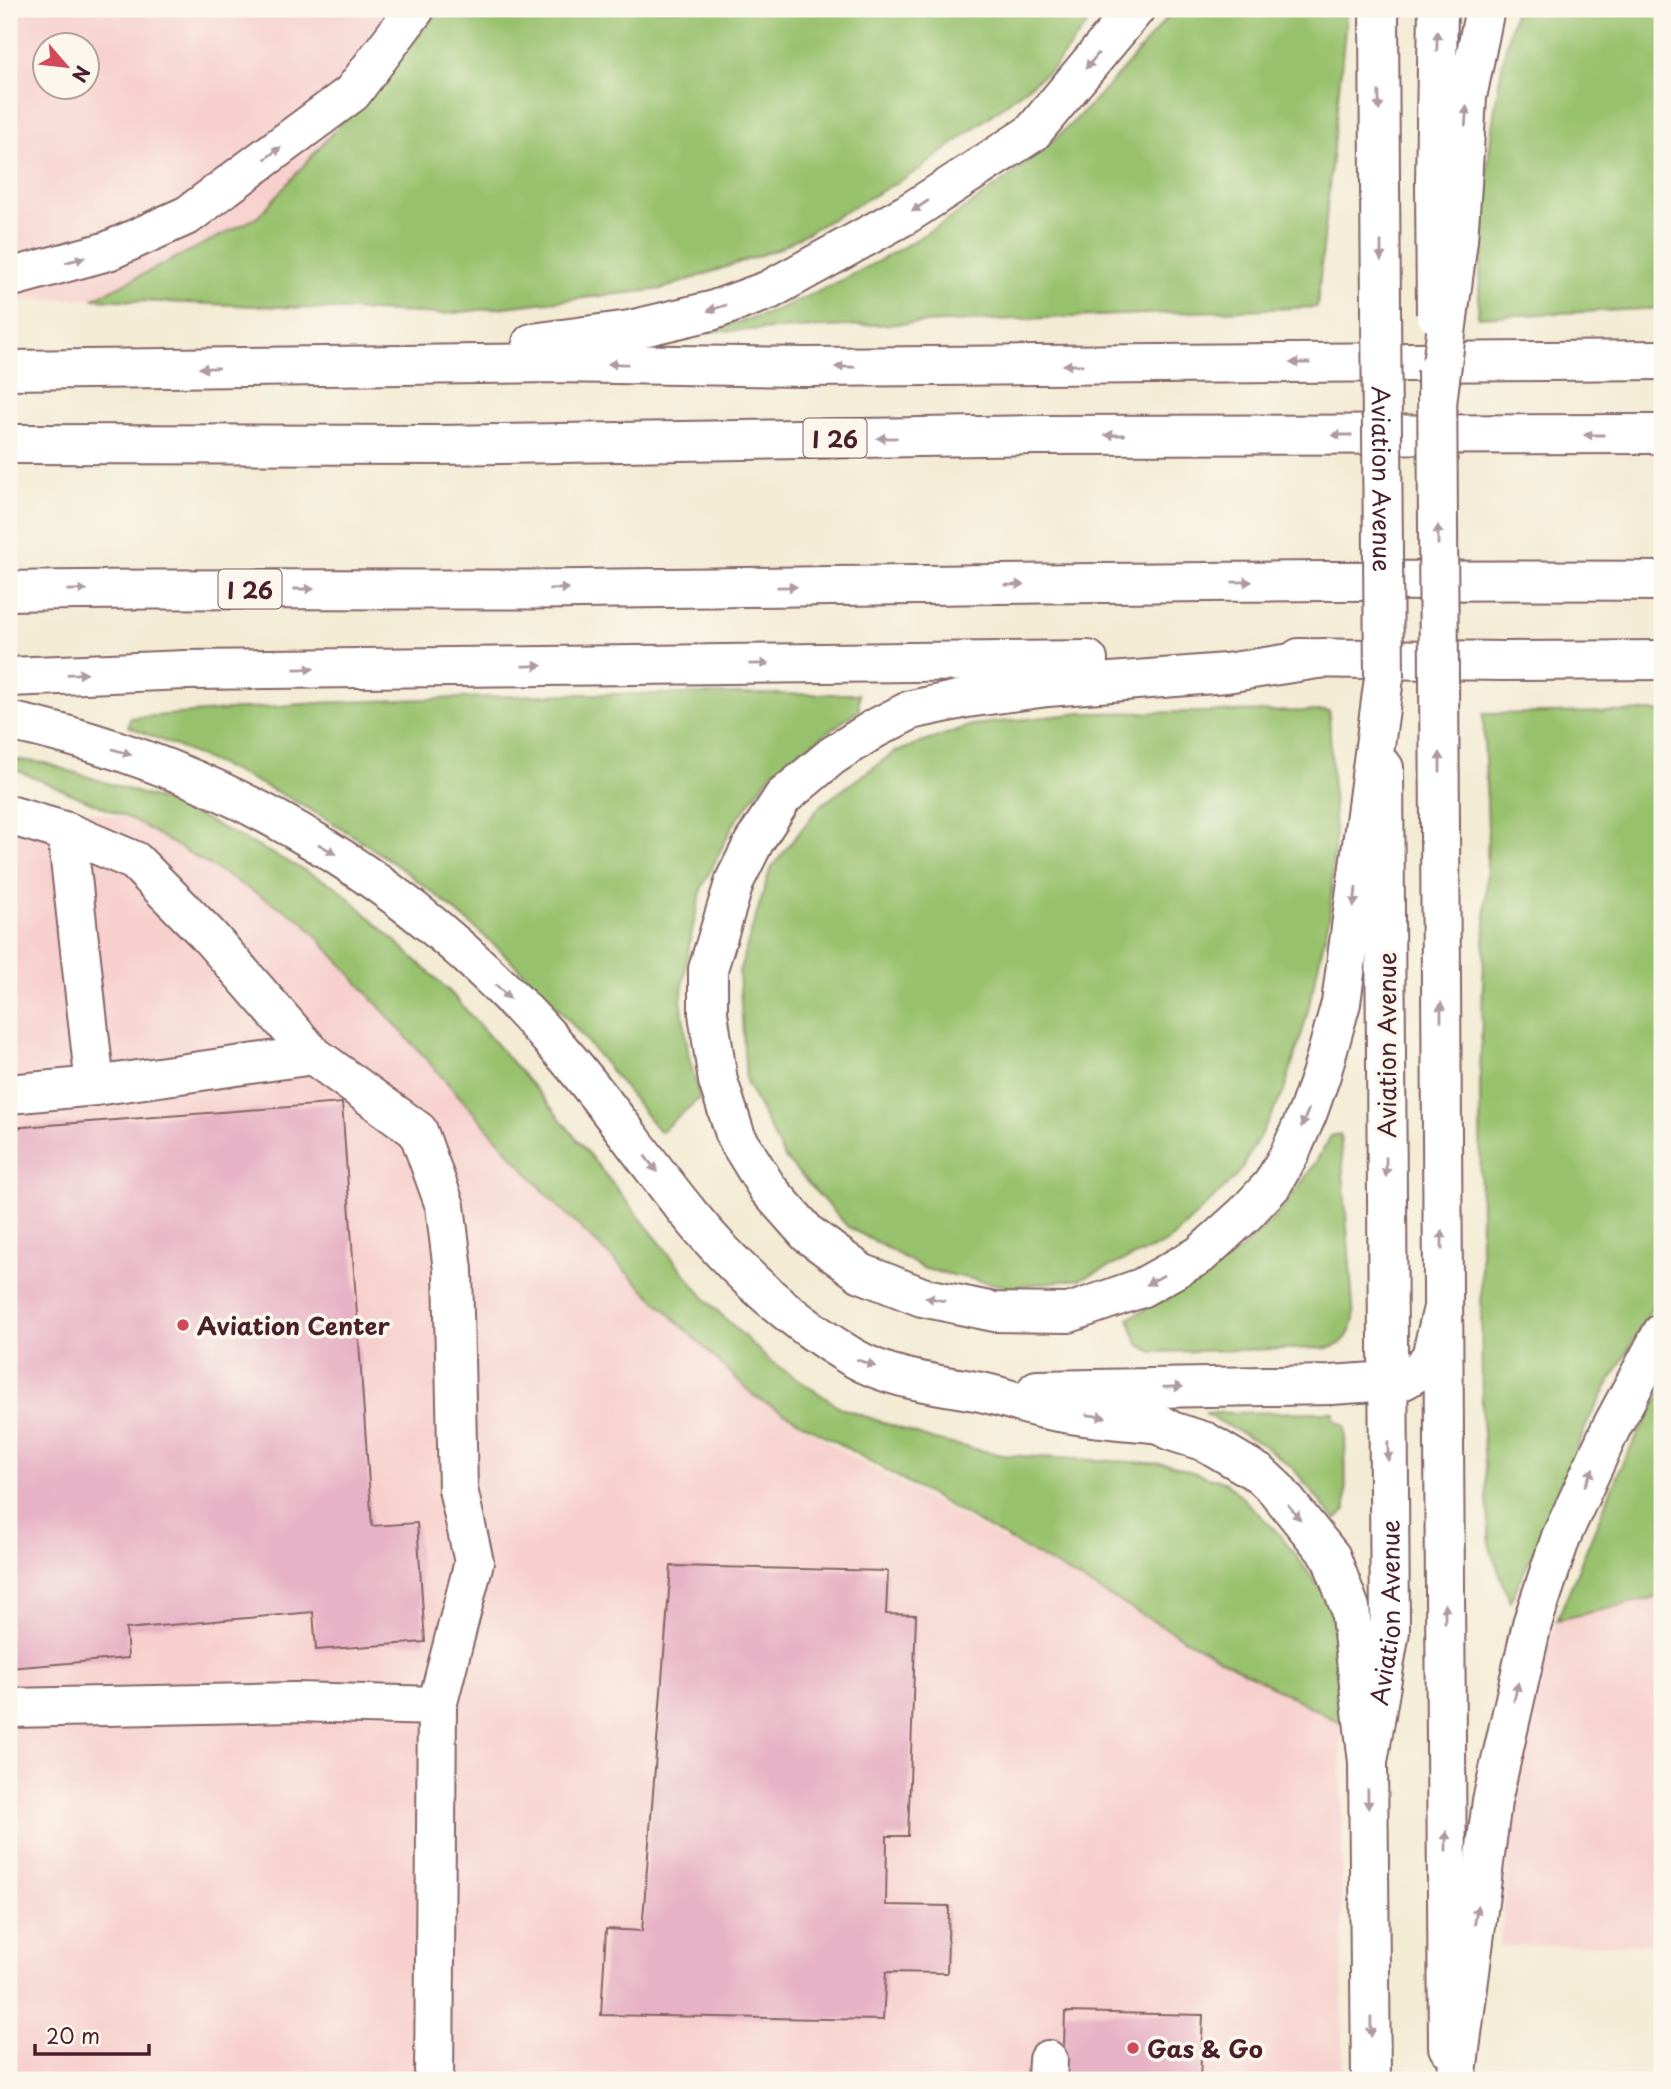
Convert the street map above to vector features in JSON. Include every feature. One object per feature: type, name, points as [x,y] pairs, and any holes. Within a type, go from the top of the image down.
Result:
[{"type":"main road","points":[[9,278],[108,251],[188,215],[352,93],[415,9]]},
{"type":"main road","points":[[278,367],[415,358],[630,330],[711,311],[769,290],[907,214],[1032,133],[1135,9]]},
{"type":"main road","name":"Aviation Avenue","points":[[1371,2080],[1368,1762],[1390,1631],[1374,829],[1384,678],[1378,9]]},
{"type":"main road","points":[[1438,9],[1449,184],[1458,240],[1437,403],[1448,2080]]},
{"type":"main road","points":[[1449,184],[1485,9]]},
{"type":"main road","points":[[1494,362],[1662,345]]},
{"type":"main road","points":[[9,370],[553,363],[806,367],[1662,360]]},
{"type":"main road","name":"I 26","points":[[9,444],[438,444],[1034,435],[1662,434]]},
{"type":"main road","name":"I 26","points":[[9,592],[1462,580],[1662,581]]},
{"type":"main road","points":[[1324,657],[1226,673],[1047,687],[967,698],[911,710],[874,729],[832,756],[783,797],[754,842],[735,880],[708,970],[708,1013],[718,1081],[736,1137],[768,1189],[808,1234],[861,1273],[922,1297],[994,1312],[1069,1313],[1141,1288],[1200,1255],[1272,1185],[1290,1153],[1321,1075],[1341,1003],[1350,941],[1374,829]]},
{"type":"main road","points":[[9,677],[186,670],[1324,657],[1504,661],[1662,660]]},
{"type":"main road","points":[[9,721],[128,754],[194,780],[270,815],[340,856],[396,895],[447,938],[524,1012],[576,1068],[690,1216],[760,1290],[812,1331],[856,1359],[905,1378],[982,1392],[1048,1410],[1160,1424],[1171,1431],[1206,1442],[1260,1474],[1331,1556],[1350,1608],[1368,1762]]},
{"type":"main road","points":[[9,815],[67,832],[135,861],[208,935],[313,1055],[418,1131],[445,1206],[453,1270],[458,1489],[474,1562],[437,1706],[434,2080]]},
{"type":"main road","points":[[67,832],[94,1086]]},
{"type":"main road","points":[[9,1094],[94,1086],[313,1055]]},
{"type":"main road","points":[[982,1392],[1387,1383],[1404,1380],[1420,1370],[1431,1357],[1443,1308]]},
{"type":"main road","points":[[1456,2080],[1492,1801],[1532,1624],[1561,1537],[1611,1429],[1662,1333]]},
{"type":"main road","points":[[9,1708],[295,1702],[437,1706]]},
{"type":"shaded area","points":[[9,9],[442,9],[258,217],[93,299],[9,300]]},
{"type":"shaded area","points":[[9,796],[133,820],[303,921],[550,1198],[755,1396],[850,1456],[1341,1723],[1343,2080],[9,2080]]},
{"type":"shaded area","points":[[1662,1596],[1662,1944],[1500,1946],[1517,1768],[1537,1682],[1557,1620]]},
{"type":"green space","points":[[442,9],[1099,9],[1054,67],[919,170],[778,249],[662,289],[444,314],[93,299],[258,217]]},
{"type":"green space","points":[[1174,9],[1347,9],[1317,307],[700,332],[745,321],[807,297],[912,242],[978,199],[1040,152],[1076,119],[1127,65]]},
{"type":"green space","points":[[1515,9],[1662,9],[1662,308],[1478,317],[1493,123]]},
{"type":"green space","points":[[571,694],[859,694],[859,710],[773,771],[733,825],[702,887],[689,945],[681,1000],[689,1058],[700,1098],[660,1132],[585,1039],[537,986],[481,933],[421,884],[358,839],[293,800],[232,770],[128,726],[130,718],[317,703]]},
{"type":"green space","points":[[1329,711],[1335,834],[1330,914],[1305,1023],[1283,1094],[1238,1175],[1168,1242],[1080,1279],[1009,1287],[925,1269],[848,1227],[784,1157],[746,1081],[739,972],[770,870],[820,806],[895,752],[972,725],[1082,713]]},
{"type":"green space","points":[[1662,711],[1662,1290],[1589,1419],[1510,1602],[1490,1547],[1482,1419],[1480,1078],[1488,828],[1483,714]]},
{"type":"green space","points":[[9,759],[45,763],[179,806],[337,887],[451,993],[546,1101],[707,1301],[770,1361],[841,1408],[934,1440],[1002,1455],[1167,1464],[1227,1483],[1282,1537],[1330,1602],[1341,1680],[1341,1723],[1219,1658],[754,1396],[550,1198],[303,921],[133,820],[9,767]]},
{"type":"green space","points":[[1340,1134],[1354,1320],[1342,1342],[1328,1348],[1153,1352],[1138,1344],[1129,1318],[1200,1279],[1254,1238],[1291,1197],[1331,1136]]},
{"type":"green space","points":[[1662,1391],[1662,1596],[1557,1620],[1622,1464]]},
{"type":"green space","points":[[1334,1412],[1334,1420],[1345,1426],[1346,1510],[1335,1520],[1293,1468],[1262,1444],[1204,1413]]},
{"type":"building","name":"Aviation Center","points":[[342,1103],[372,1526],[417,1523],[425,1642],[316,1650],[313,1612],[126,1629],[128,1658],[9,1668],[9,1128]]},
{"type":"building","points":[[671,1566],[888,1571],[886,1614],[916,1615],[908,1836],[887,1836],[886,1905],[949,1906],[947,1973],[886,1972],[883,2020],[601,2015],[606,1929],[642,1931]]},
{"type":"building","name":"Gas & Go","points":[[1065,2012],[1203,2015],[1200,2080],[1063,2080]]},
{"type":"place","name":"Aviation Center","points":[[183,1325]]},
{"type":"place","name":"Gas & Go","points":[[1133,2048]]}]
